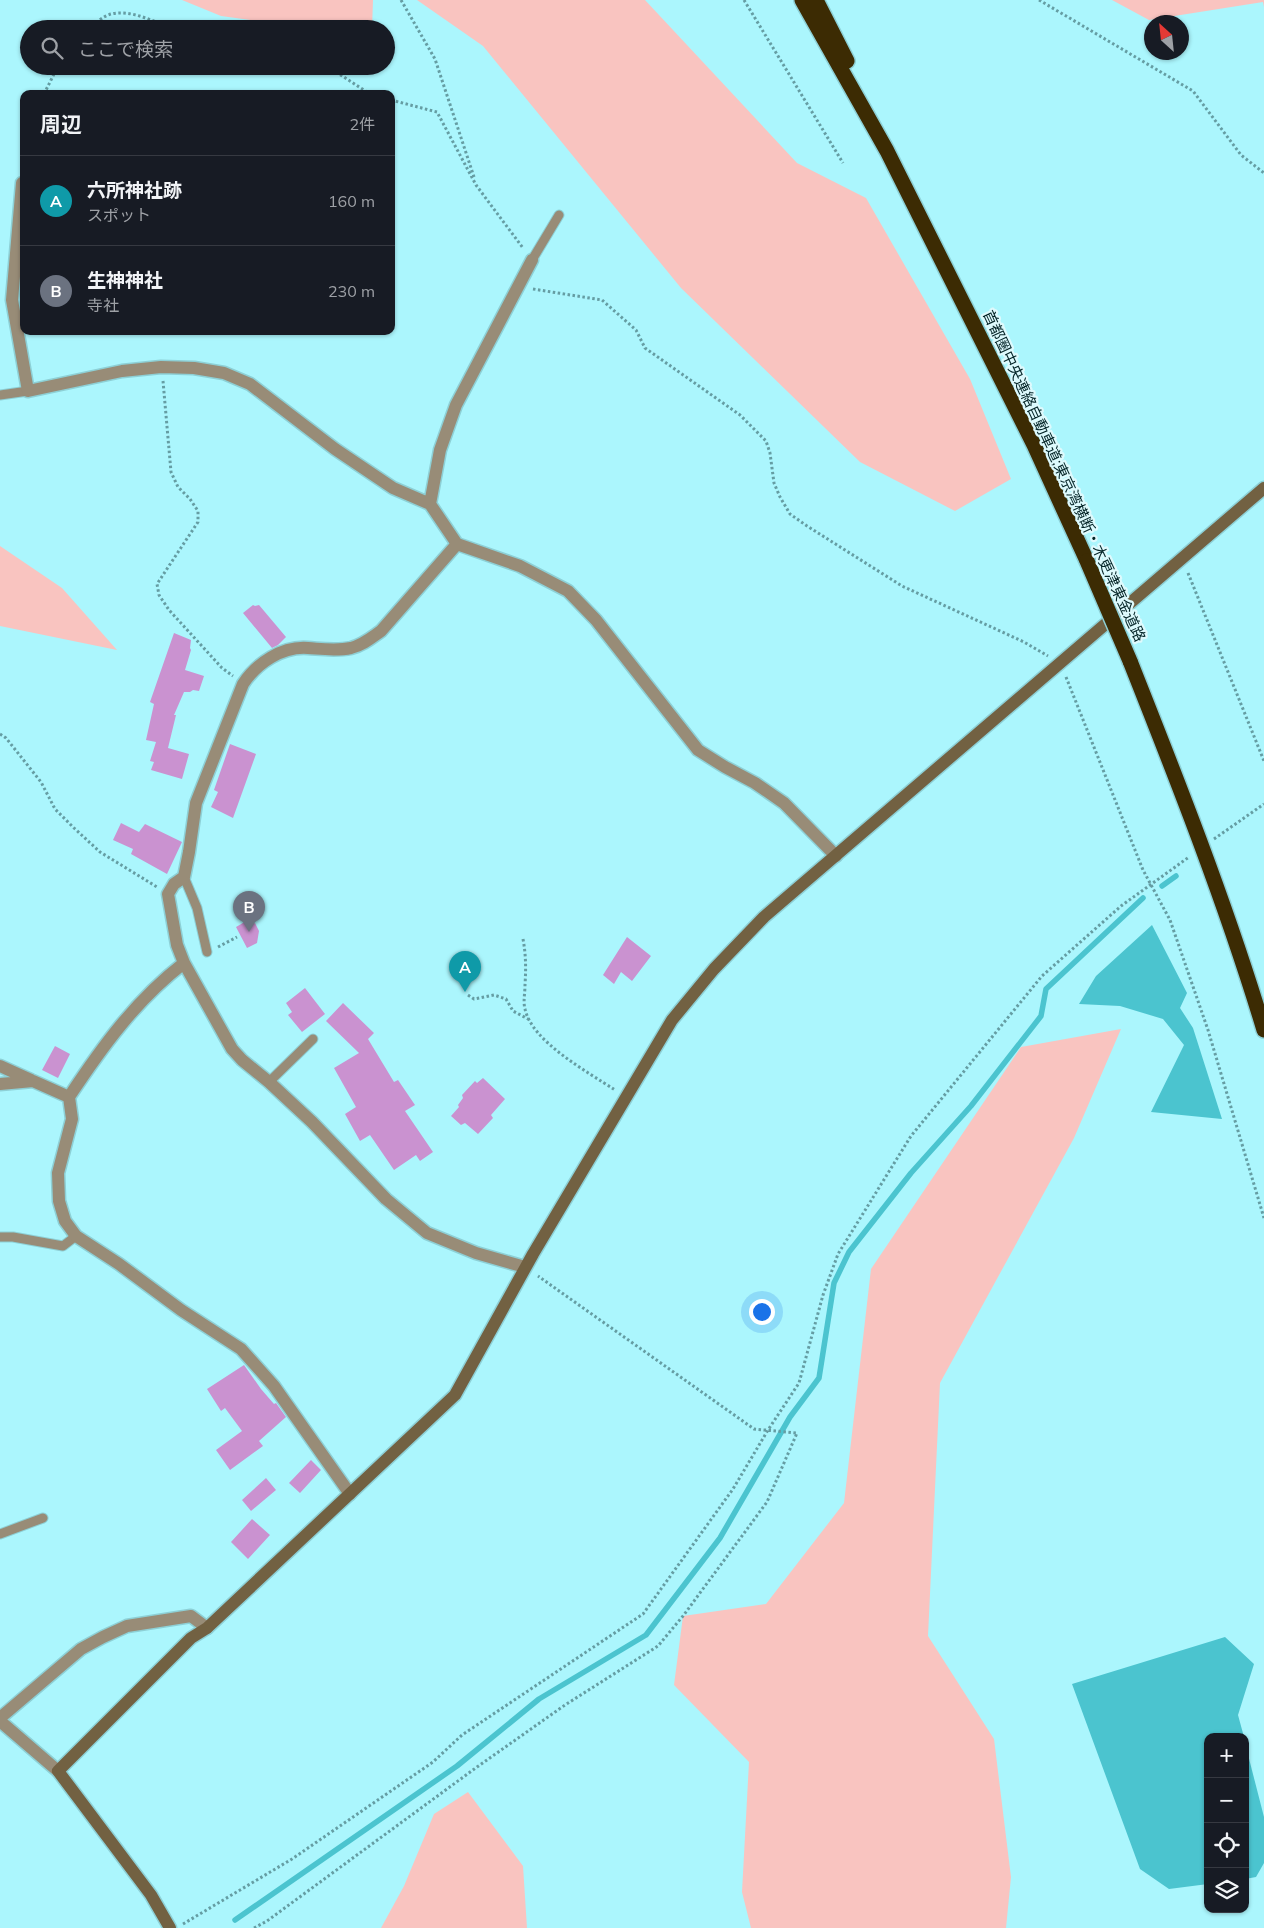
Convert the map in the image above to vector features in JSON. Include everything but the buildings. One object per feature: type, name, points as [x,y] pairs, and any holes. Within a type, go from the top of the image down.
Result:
[{"type":"highway","name":"首都圏中央連絡自動車道;東京湾横断・木更津東金道路","points":[[792,0],[965,304]]},
{"type":"highway","name":"首都圏中央連絡自動車道;東京湾横断・木更津東金道路","points":[[802,0],[887,151],[965,304],[1034,446],[1087,562],[1130,661],[1188,806],[1264,1030]]},
{"type":"highway","points":[[816,0],[838,43],[887,151]]},
{"type":"street","points":[[20,206],[12,300],[28,391],[107,374],[161,367],[194,368],[224,373],[250,384],[335,449],[393,488],[430,504],[457,544],[520,566],[568,591],[596,620],[698,750],[725,768],[755,783],[784,804],[836,856]]},
{"type":"street","points":[[430,504],[440,450],[456,405],[520,287],[532,260]]},
{"type":"street","points":[[58,1771],[191,1638],[207,1628],[455,1395],[525,1268],[672,1020],[714,969],[764,918],[1264,488]]},
{"type":"street","points":[[457,544],[381,631],[366,643],[351,648],[332,650],[306,647],[288,649],[252,670],[243,684],[196,802],[190,852],[184,877],[174,884],[168,894],[177,945],[184,963],[232,1049],[242,1060],[312,1122],[386,1199],[427,1233],[476,1253],[525,1268]]},
{"type":"street","points":[[184,963],[161,980],[109,1038],[69,1097],[72,1118],[58,1173],[61,1208],[65,1221],[76,1236],[241,1350],[274,1386],[350,1494]]},
{"type":"street","points":[[0,1066],[69,1097]]},
{"type":"street","points":[[0,1084],[33,1080]]},
{"type":"street","points":[[170,1928],[151,1895],[58,1771],[0,1719],[81,1649],[127,1626],[191,1616],[207,1628]]},
{"type":"lane","points":[[532,260],[558,215]]},
{"type":"lane","points":[[0,396],[28,391]]},
{"type":"lane","points":[[184,877],[197,908],[207,952]]},
{"type":"lane","points":[[269,1082],[313,1039]]},
{"type":"lane","points":[[0,1237],[13,1237],[63,1246],[76,1236]]},
{"type":"lane","points":[[0,1534],[43,1518]]},
{"type":"path","points":[[401,0],[435,58],[476,185]]},
{"type":"path","points":[[744,0],[843,163]]},
{"type":"path","points":[[1039,0],[1193,91],[1241,155],[1264,173]]},
{"type":"path","points":[[102,20],[111,14],[127,13],[150,20]]},
{"type":"path","points":[[46,90],[54,75]]},
{"type":"path","points":[[341,75],[364,90]]},
{"type":"path","points":[[395,101],[437,112],[476,185],[532,260]]},
{"type":"path","points":[[520,287],[602,300],[636,330],[644,348],[740,415],[756,429],[766,441],[770,453],[774,483],[780,498],[790,514],[902,586],[1024,642],[1060,664],[1070,682],[1143,870],[1170,920],[1208,1030],[1264,1218]]},
{"type":"path","points":[[161,367],[171,472],[178,488],[190,499],[198,511],[198,522],[157,584],[159,595],[169,610],[222,668],[243,684]]},
{"type":"path","points":[[1182,558],[1264,761]]},
{"type":"path","points":[[0,734],[6,738],[40,782],[55,809],[74,828],[100,852],[168,894]]},
{"type":"path","points":[[1207,844],[1264,804]]},
{"type":"path","points":[[176,1928],[292,1859],[433,1762],[462,1735],[643,1614],[733,1489],[768,1430],[800,1383],[823,1295],[838,1254],[912,1136],[1042,976],[1121,906],[1191,856]]},
{"type":"path","points":[[523,939],[526,956],[524,1008],[529,1020],[546,1041],[565,1057],[626,1097]]},
{"type":"path","points":[[468,995],[474,999],[494,995],[506,999],[513,1011],[529,1020]]},
{"type":"path","points":[[254,1928],[267,1921],[565,1705],[658,1646],[683,1616],[767,1502],[797,1433],[754,1429],[525,1268]]},
{"type":"shaded area","points":[[182,0],[373,0],[372,20],[251,20],[221,16]]},
{"type":"shaded area","points":[[417,0],[645,0],[797,163],[866,198],[970,379],[1011,479],[955,511],[860,462],[681,288],[483,46]]},
{"type":"shaded area","points":[[1112,0],[1264,0],[1264,7],[1263,2],[1181,15],[1144,15],[1144,17]]},
{"type":"shaded area","points":[[0,546],[62,588],[117,650],[0,626]]},
{"type":"shaded area","points":[[1121,1029],[1074,1138],[940,1383],[928,1636],[994,1739],[1011,1877],[1006,1928],[751,1928],[742,1892],[749,1762],[674,1685],[683,1616],[766,1604],[844,1503],[871,1269],[1021,1047]]},
{"type":"shaded area","points":[[468,1792],[523,1866],[527,1928],[381,1928],[404,1886],[434,1814]]},
{"type":"water","points":[[1152,925],[1187,993],[1180,1008],[1193,1028],[1222,1119],[1151,1112],[1184,1045],[1163,1019],[1120,1006],[1079,1004],[1096,976]]},
{"type":"water","points":[[1225,1637],[1254,1664],[1238,1715],[1243,1733],[1204,1733],[1204,1885],[1169,1889],[1140,1869],[1072,1684]]},
{"type":"water","points":[[1249,1759],[1264,1817],[1264,1863],[1256,1877],[1249,1878]]},
{"type":"waterway","points":[[1162,886],[1176,876]]},
{"type":"waterway","points":[[235,1920],[457,1766],[539,1699],[646,1635],[720,1538],[790,1417],[819,1378],[834,1283],[849,1252],[911,1173],[971,1106],[1041,1016],[1046,989],[1143,898]]},
{"type":"place","name":"生神神社","points":[[249,932]]},
{"type":"place","name":"六所神社跡","points":[[465,992]]}]
